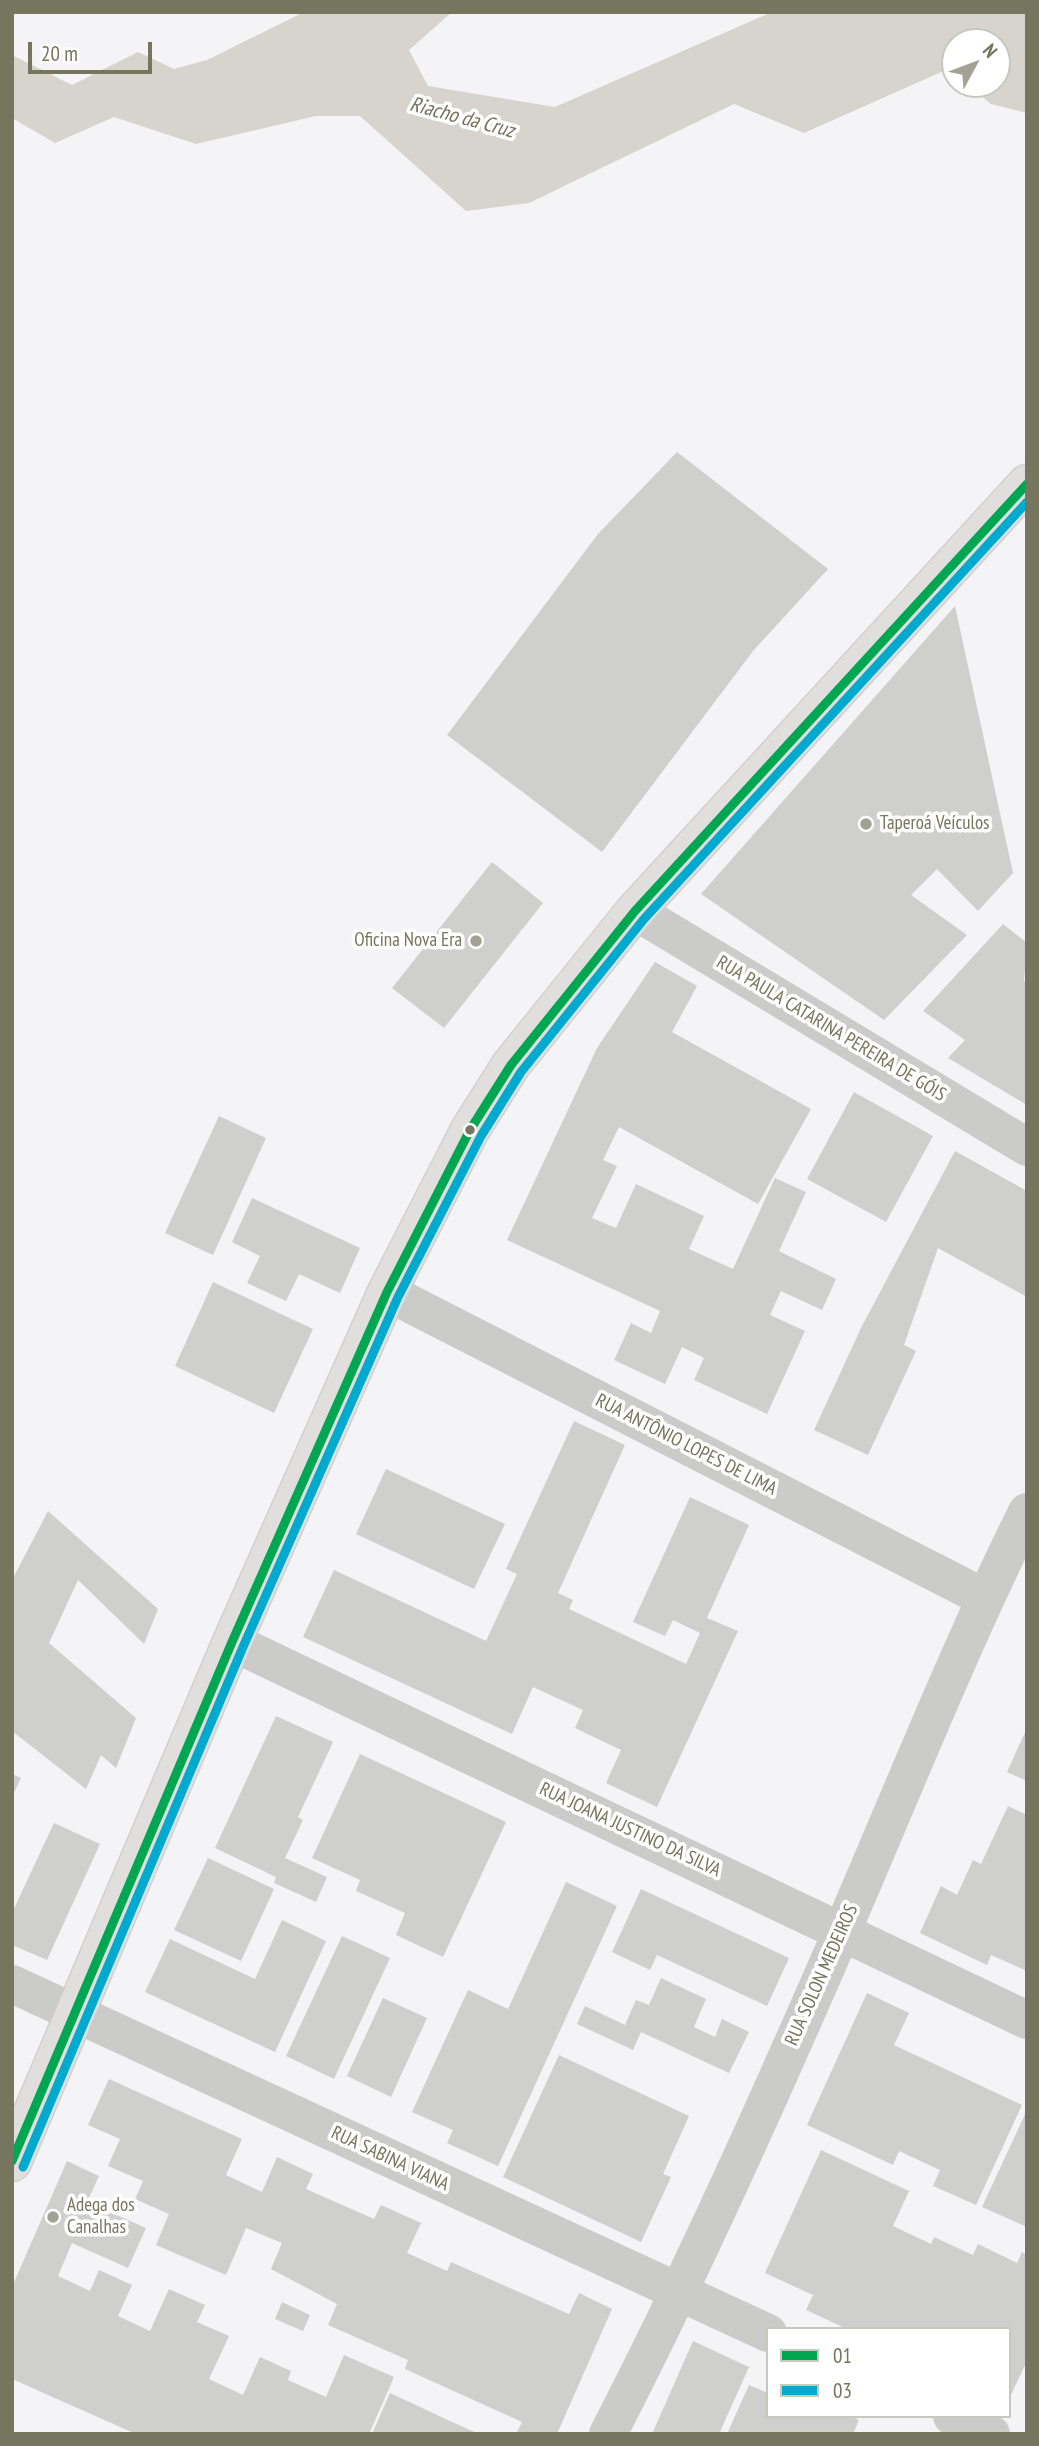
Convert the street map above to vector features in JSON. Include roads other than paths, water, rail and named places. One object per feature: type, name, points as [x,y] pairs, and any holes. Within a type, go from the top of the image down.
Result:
[{"type":"main road","points":[[12,2162],[232,1642],[387,1292],[470,1130],[511,1065],[635,911],[1027,484]]},
{"type":"street","name":"RUA PAULA CATARINA PEREIRA DE GÓIS","points":[[635,911],[1027,1147]]},
{"type":"street","name":"RUA ANTÔNIO LOPES DE LIMA","points":[[387,1292],[985,1598]]},
{"type":"street","name":"RUA SOLON MEDEIROS","points":[[608,2434],[680,2294],[842,1930],[985,1598],[1027,1512]]},
{"type":"street","name":"RUA JOANA JUSTINO DA SILVA","points":[[232,1642],[1027,2020]]},
{"type":"street","name":"RUA SABINA VIANA","points":[[12,1984],[766,2332]]},
{"type":"street","points":[[956,2418],[990,2434]]},
{"type":"water","name":"Riacho da Cruz","points":[[304,12],[452,12],[409,50],[428,86],[555,107],[772,12],[1027,12],[1027,113],[991,104],[984,98],[1011,98],[1011,28],[941,28],[941,72],[804,133],[734,104],[529,203],[466,211],[360,116],[316,116],[196,144],[114,117],[55,143],[12,118],[12,55],[72,85],[138,52],[174,69],[207,60]]},
{"type":"place","name":"Taperoá Veículos","points":[[866,824]]},
{"type":"place","name":"Oficina Nova Era","points":[[476,941]]},
{"type":"place","name":"Adega dos Canalhas","points":[[53,2217]]}]
